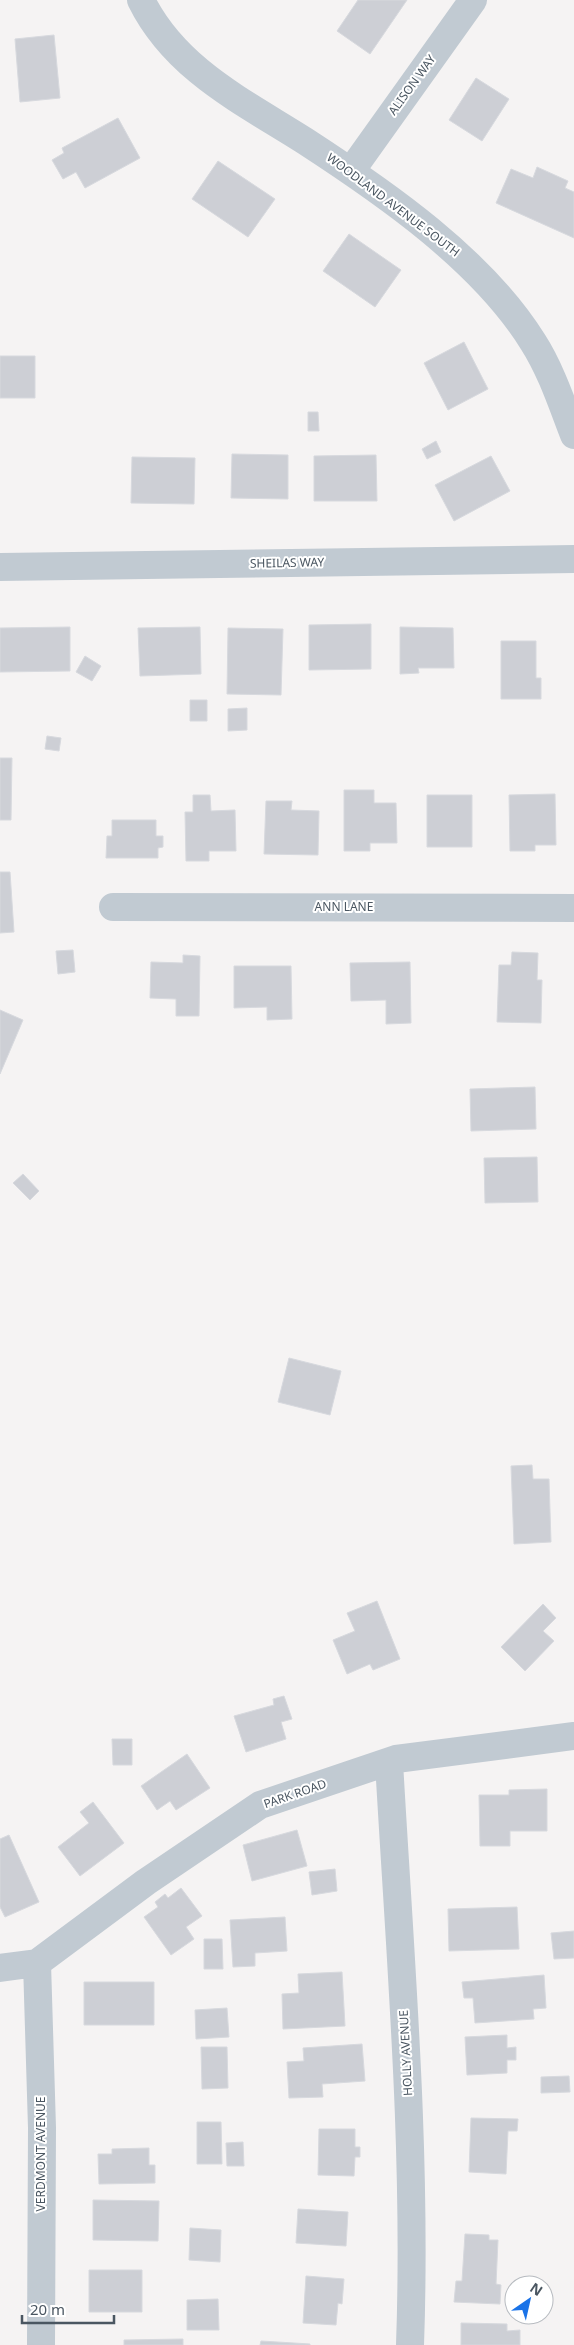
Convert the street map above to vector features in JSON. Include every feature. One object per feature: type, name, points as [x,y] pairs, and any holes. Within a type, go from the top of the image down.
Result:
[{"type":"street","name":"WOODLAND AVENUE SOUTH","points":[[141,0],[159,32],[191,66],[351,170],[465,260],[518,319],[534,344],[549,374],[574,435]]},
{"type":"street","name":"ALISON WAY","points":[[351,170],[473,0]]},
{"type":"street","name":"SHEILAS WAY","points":[[0,568],[574,559]]},
{"type":"street","name":"ANN LANE","points":[[113,907],[574,908]]},
{"type":"street","name":"PARK ROAD","points":[[0,1968],[36,1963],[146,1882],[260,1805],[396,1760],[574,1736]]},
{"type":"street","name":"HOLLY AVENUE","points":[[389,1762],[407,2059],[412,2290],[410,2345]]},
{"type":"street","name":"VERDMONT AVENUE","points":[[36,1963],[42,2128],[40,2345]]},
{"type":"building","points":[[358,0],[407,0],[370,54],[337,31]]},
{"type":"building","points":[[54,35],[60,98],[20,102],[15,39]]},
{"type":"building","points":[[476,78],[509,99],[482,141],[449,120]]},
{"type":"building","points":[[118,118],[140,158],[85,188],[76,172],[63,179],[52,160],[64,153],[62,148]]},
{"type":"building","points":[[218,161],[275,199],[248,237],[192,199]]},
{"type":"building","points":[[537,167],[568,181],[565,188],[574,192],[574,238],[496,203],[511,169],[533,178]]},
{"type":"building","points":[[349,234],[401,270],[375,307],[323,271]]},
{"type":"building","points":[[464,342],[488,389],[448,410],[424,363]]},
{"type":"building","points":[[0,356],[35,356],[35,398],[0,398]]},
{"type":"building","points":[[308,412],[318,412],[319,431],[308,431]]},
{"type":"building","points":[[436,441],[441,452],[427,459],[422,449]]},
{"type":"building","points":[[232,454],[288,455],[288,499],[231,498]]},
{"type":"building","points":[[376,455],[377,501],[314,501],[314,456]]},
{"type":"building","points":[[491,456],[510,491],[454,521],[435,485]]},
{"type":"building","points":[[132,457],[195,458],[194,504],[131,503]]},
{"type":"building","points":[[371,624],[371,669],[309,670],[309,625]]},
{"type":"building","points":[[70,627],[70,671],[0,672],[0,628]]},
{"type":"building","points":[[200,627],[201,674],[140,676],[138,628]]},
{"type":"building","points":[[400,627],[453,628],[454,668],[418,668],[419,673],[400,674]]},
{"type":"building","points":[[228,628],[283,629],[281,695],[227,694]]},
{"type":"building","points":[[501,641],[536,641],[536,678],[541,678],[541,699],[501,699]]},
{"type":"building","points":[[85,656],[101,666],[92,681],[76,672]]},
{"type":"building","points":[[190,700],[207,700],[207,721],[190,721]]},
{"type":"building","points":[[247,708],[247,730],[228,731],[228,709]]},
{"type":"building","points":[[47,736],[61,738],[59,751],[45,749]]},
{"type":"building","points":[[0,758],[12,758],[11,820],[0,820]]},
{"type":"building","points":[[344,790],[374,790],[374,803],[396,803],[397,843],[370,843],[370,851],[344,851]]},
{"type":"building","points":[[555,794],[556,845],[535,845],[535,851],[510,851],[509,795]]},
{"type":"building","points":[[193,795],[210,795],[211,811],[235,810],[236,851],[209,851],[209,861],[186,861],[185,812],[193,812]]},
{"type":"building","points":[[427,795],[472,795],[472,847],[427,847]]},
{"type":"building","points":[[266,801],[292,801],[291,810],[319,811],[318,855],[264,854]]},
{"type":"building","points":[[112,820],[156,820],[156,836],[163,836],[163,847],[158,848],[158,858],[106,858],[107,836],[112,836]]},
{"type":"building","points":[[0,872],[10,872],[14,932],[0,933]]},
{"type":"building","points":[[73,950],[75,972],[58,974],[56,951]]},
{"type":"building","points":[[512,952],[538,953],[537,980],[542,980],[541,1023],[497,1022],[499,965],[511,965]]},
{"type":"building","points":[[183,955],[200,956],[199,1016],[176,1016],[176,999],[150,998],[151,962],[183,963]]},
{"type":"building","points":[[410,962],[411,1023],[386,1024],[386,1000],[351,1001],[350,963]]},
{"type":"building","points":[[234,966],[291,966],[292,1019],[267,1020],[267,1007],[234,1008]]},
{"type":"building","points":[[0,1010],[23,1020],[0,1074]]},
{"type":"building","points":[[535,1087],[536,1129],[471,1131],[470,1089]]},
{"type":"building","points":[[537,1157],[538,1202],[485,1203],[484,1158]]},
{"type":"building","points":[[23,1174],[39,1191],[30,1200],[13,1183]]},
{"type":"building","points":[[289,1358],[341,1371],[330,1415],[278,1402]]},
{"type":"building","points":[[532,1465],[533,1479],[549,1479],[551,1542],[514,1544],[511,1466]]},
{"type":"building","points":[[377,1601],[400,1659],[373,1670],[370,1664],[347,1674],[333,1640],[355,1631],[347,1613]]},
{"type":"building","points":[[543,1604],[556,1618],[543,1631],[554,1641],[525,1671],[501,1647]]},
{"type":"building","points":[[284,1696],[292,1719],[281,1722],[286,1739],[246,1752],[234,1716],[274,1705],[273,1699]]},
{"type":"building","points":[[112,1739],[132,1739],[132,1765],[113,1765]]},
{"type":"building","points":[[187,1754],[210,1788],[176,1810],[170,1801],[157,1810],[141,1786]]},
{"type":"building","points":[[547,1789],[547,1831],[510,1831],[510,1846],[480,1846],[479,1795],[509,1795],[509,1790]]},
{"type":"building","points":[[93,1802],[124,1843],[80,1876],[58,1847],[89,1823],[80,1812]]},
{"type":"building","points":[[297,1830],[307,1866],[252,1881],[243,1845]]},
{"type":"building","points":[[9,1835],[39,1902],[5,1917],[0,1907],[0,1839]]},
{"type":"building","points":[[335,1869],[337,1891],[312,1895],[309,1872]]},
{"type":"building","points":[[181,1888],[202,1916],[186,1927],[194,1939],[171,1955],[144,1917],[158,1907],[155,1902],[165,1894],[168,1898]]},
{"type":"building","points":[[517,1907],[519,1949],[449,1951],[448,1909]]},
{"type":"building","points":[[285,1917],[287,1951],[255,1953],[255,1966],[233,1967],[230,1920]]},
{"type":"building","points":[[574,1931],[574,1958],[554,1959],[551,1933]]},
{"type":"building","points":[[204,1939],[222,1939],[223,1969],[204,1969]]},
{"type":"building","points":[[342,1972],[345,2026],[283,2029],[282,1994],[299,1993],[298,1974]]},
{"type":"building","points":[[544,1975],[546,2008],[533,2009],[534,2019],[475,2023],[473,1998],[464,1998],[462,1982]]},
{"type":"building","points":[[84,1982],[154,1982],[154,2025],[84,2025]]},
{"type":"building","points":[[227,2008],[229,2037],[196,2039],[195,2010]]},
{"type":"building","points":[[507,2035],[507,2048],[516,2047],[516,2060],[507,2060],[507,2073],[467,2075],[465,2037]]},
{"type":"building","points":[[362,2044],[365,2081],[322,2084],[323,2097],[289,2098],[287,2062],[304,2061],[303,2048]]},
{"type":"building","points":[[201,2047],[227,2047],[228,2088],[202,2089]]},
{"type":"building","points":[[569,2076],[570,2092],[541,2093],[541,2077]]},
{"type":"building","points":[[471,2118],[518,2119],[517,2131],[508,2131],[506,2174],[469,2172]]},
{"type":"building","points":[[197,2122],[221,2122],[222,2164],[197,2164]]},
{"type":"building","points":[[319,2129],[355,2129],[355,2147],[360,2147],[360,2157],[355,2157],[354,2176],[318,2175]]},
{"type":"building","points":[[243,2142],[244,2166],[227,2166],[226,2143]]},
{"type":"building","points":[[149,2148],[149,2165],[155,2165],[155,2183],[99,2184],[98,2154],[112,2154],[112,2149]]},
{"type":"building","points":[[93,2200],[159,2201],[158,2241],[93,2240]]},
{"type":"building","points":[[298,2209],[348,2212],[346,2246],[296,2243]]},
{"type":"building","points":[[190,2228],[221,2230],[220,2262],[189,2260]]},
{"type":"building","points":[[465,2234],[489,2235],[489,2240],[498,2240],[496,2284],[501,2285],[500,2304],[454,2302],[456,2281],[462,2281]]},
{"type":"building","points":[[89,2270],[142,2270],[142,2312],[89,2312]]},
{"type":"building","points":[[306,2276],[344,2279],[342,2304],[338,2303],[336,2325],[303,2323]]},
{"type":"building","points":[[218,2299],[219,2330],[187,2330],[187,2300]]},
{"type":"building","points":[[461,2323],[504,2324],[507,2325],[507,2331],[520,2330],[520,2345],[461,2345]]},
{"type":"building","points":[[183,2339],[183,2345],[124,2345],[124,2340]]},
{"type":"building","points":[[261,2341],[310,2344],[310,2345],[260,2345]]}]
